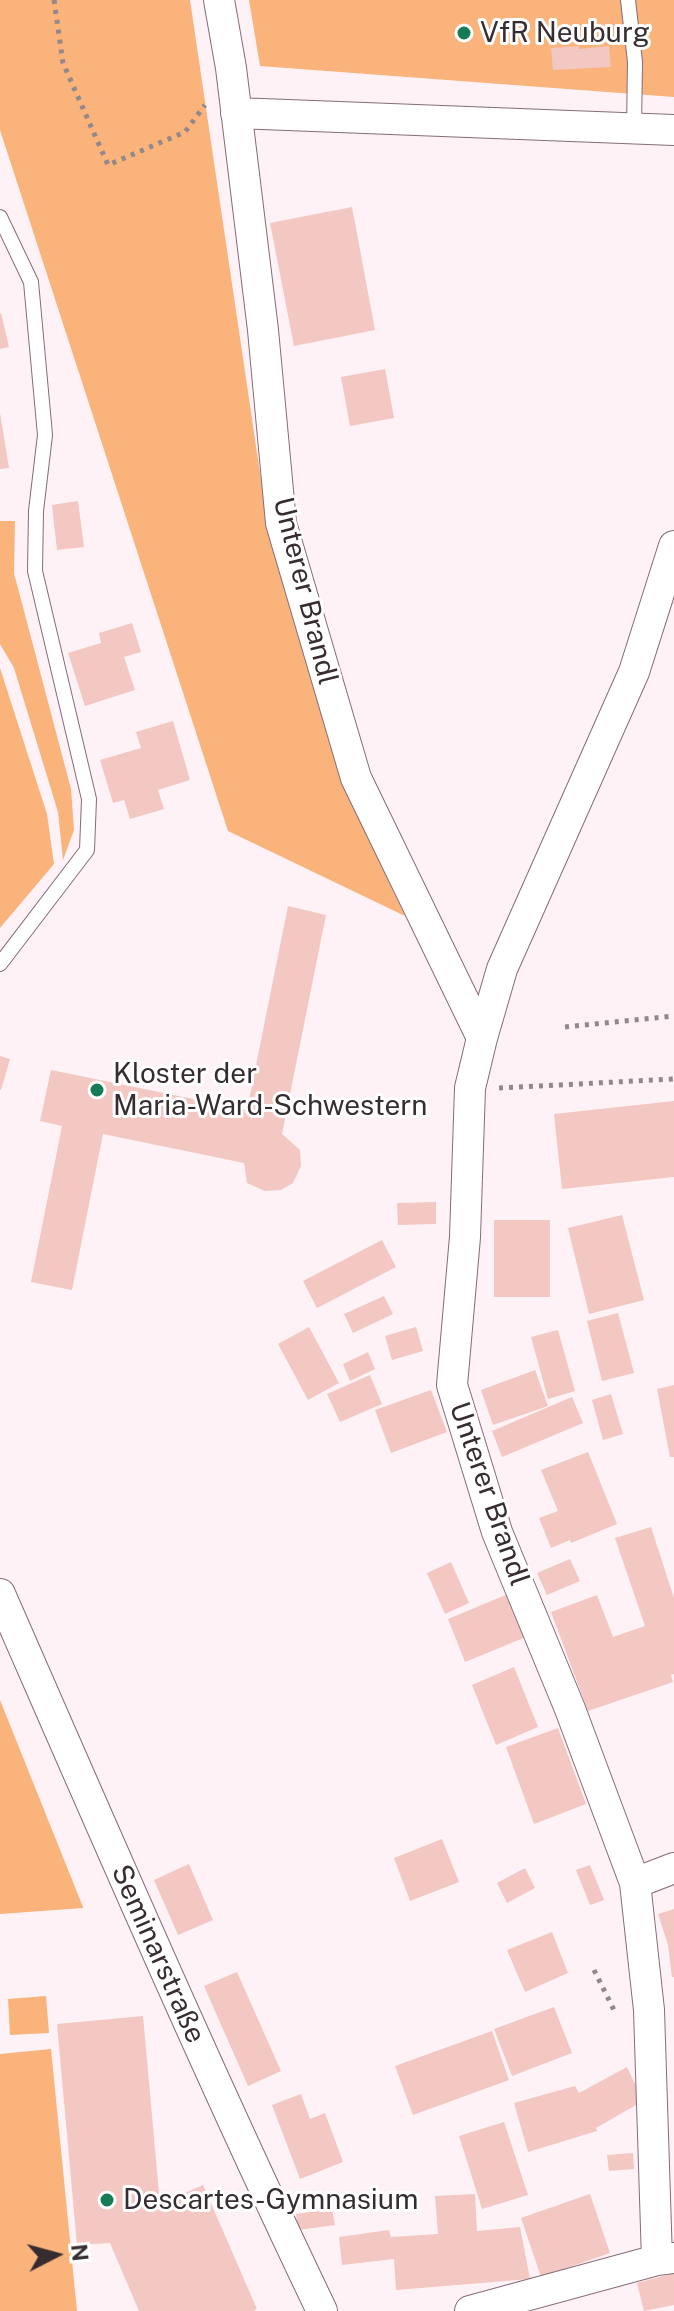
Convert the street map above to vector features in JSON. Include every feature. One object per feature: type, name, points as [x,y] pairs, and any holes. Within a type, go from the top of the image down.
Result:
[{"type":"street","name":"Unterer Brandl","points":[[219,0],[231,68],[263,330],[281,523],[356,778],[482,1038]]},
{"type":"street","points":[[236,113],[674,130]]},
{"type":"street","name":"Unterer Brandl","points":[[665,2259],[649,2010],[635,1883],[570,1709],[497,1532],[452,1385],[465,1237],[470,1088],[482,1038],[502,969],[634,672],[674,546]]},
{"type":"street","name":"Seminarstraße","points":[[0,1594],[259,2180],[322,2311]]},
{"type":"street","points":[[635,1883],[674,1868]]},
{"type":"street","points":[[470,2311],[665,2259]]},
{"type":"lane","points":[[628,0],[635,62],[634,129]]},
{"type":"lane","points":[[0,217],[31,282],[45,435],[36,511],[35,571],[89,799],[87,850],[0,964]]},
{"type":"path","points":[[54,0],[63,63],[108,165],[185,132],[231,68]]},
{"type":"path","points":[[565,1027],[674,1016]]},
{"type":"path","points":[[470,1088],[674,1079]]},
{"type":"shaded area","points":[[0,0],[190,0],[268,527],[342,783],[405,916],[228,831],[0,130]]},
{"type":"shaded area","name":"VfR Neuburg","points":[[249,0],[674,0],[674,97],[260,66]]},
{"type":"shaded area","points":[[0,521],[15,521],[14,573],[71,789],[74,830],[63,860],[58,812],[14,668],[0,644]]},
{"type":"shaded area","points":[[0,668],[47,814],[54,864],[0,928]]},
{"type":"shaded area","points":[[0,1700],[83,1907],[83,1908],[0,1914]]},
{"type":"shaded area","points":[[46,1996],[49,2033],[10,2035],[8,1999]]},
{"type":"shaded area","points":[[51,2049],[77,2311],[0,2311],[0,2054]]},
{"type":"building","points":[[579,46],[579,49],[609,46],[611,67],[553,70],[551,48]]},
{"type":"building","points":[[352,207],[375,330],[294,346],[270,223]]},
{"type":"building","points":[[0,314],[9,347],[0,349]]},
{"type":"building","points":[[385,369],[394,418],[350,426],[341,377]]},
{"type":"building","points":[[0,413],[9,468],[0,469]]},
{"type":"building","points":[[78,501],[84,547],[57,550],[52,505]]},
{"type":"building","points":[[132,623],[141,652],[124,657],[135,690],[85,706],[68,653],[101,643],[99,633]]},
{"type":"building","points":[[173,721],[190,780],[158,790],[164,809],[130,819],[124,800],[113,803],[100,760],[141,748],[136,732]]},
{"type":"building","name":"Kloster der Maria-Ward-Schwestern","points":[[288,906],[326,915],[282,1134],[300,1150],[301,1166],[293,1183],[281,1190],[265,1191],[247,1183],[244,1163],[103,1134],[72,1290],[31,1282],[62,1126],[40,1121],[51,1070],[247,1110]]},
{"type":"building","points":[[0,1056],[10,1059],[1,1090],[0,1090]]},
{"type":"building","points":[[674,1101],[674,1177],[562,1189],[554,1114]]},
{"type":"building","points":[[436,1202],[436,1224],[398,1225],[397,1203]]},
{"type":"building","points":[[622,1215],[644,1300],[589,1314],[568,1228]]},
{"type":"building","points":[[494,1220],[550,1220],[550,1297],[494,1297]]},
{"type":"building","points":[[382,1240],[396,1267],[317,1308],[303,1281]]},
{"type":"building","points":[[384,1296],[393,1314],[353,1333],[344,1314]]},
{"type":"building","points":[[618,1313],[634,1373],[602,1381],[587,1321]]},
{"type":"building","points":[[309,1327],[339,1383],[308,1400],[278,1344]]},
{"type":"building","points":[[416,1327],[423,1351],[392,1360],[385,1336]]},
{"type":"building","points":[[558,1330],[575,1391],[548,1399],[531,1337]]},
{"type":"building","points":[[368,1352],[375,1369],[350,1381],[343,1364]]},
{"type":"building","points":[[535,1370],[548,1406],[493,1425],[481,1390]]},
{"type":"building","points":[[370,1375],[382,1404],[340,1422],[327,1394]]},
{"type":"building","points":[[674,1385],[674,1457],[670,1457],[657,1389]]},
{"type":"building","points":[[431,1390],[447,1432],[391,1453],[375,1410]]},
{"type":"building","points":[[611,1394],[623,1434],[603,1440],[592,1400]]},
{"type":"building","points":[[572,1397],[583,1423],[502,1457],[492,1431]]},
{"type":"building","points":[[588,1452],[617,1524],[551,1548],[539,1518],[558,1511],[541,1470]]},
{"type":"building","points":[[651,1527],[674,1598],[673,1682],[588,1711],[551,1612],[597,1595],[613,1637],[645,1626],[615,1538]]},
{"type":"building","points":[[570,1559],[580,1581],[547,1595],[537,1573]]},
{"type":"building","points":[[451,1562],[469,1603],[445,1614],[427,1573]]},
{"type":"building","points":[[508,1594],[526,1637],[465,1662],[448,1619]]},
{"type":"building","points":[[514,1667],[538,1727],[496,1745],[472,1685]]},
{"type":"building","points":[[558,1728],[586,1804],[534,1824],[506,1747]]},
{"type":"building","points":[[442,1839],[459,1882],[410,1901],[394,1858]]},
{"type":"building","points":[[189,1864],[213,1920],[178,1935],[154,1880]]},
{"type":"building","points":[[590,1865],[604,1900],[590,1905],[576,1870]]},
{"type":"building","points":[[525,1868],[535,1888],[507,1903],[497,1883]]},
{"type":"building","points":[[674,1909],[672,1977],[668,1945],[658,1914]]},
{"type":"building","points":[[552,1932],[568,1973],[525,1992],[507,1950]]},
{"type":"building","points":[[237,1972],[281,2071],[248,2086],[204,1986]]},
{"type":"building","points":[[554,2007],[572,2053],[512,2076],[494,2029]]},
{"type":"building","points":[[143,2016],[160,2204],[203,2185],[257,2309],[253,2311],[139,2311],[110,2243],[77,2245],[57,2024]]},
{"type":"building","points":[[492,2031],[509,2080],[413,2115],[395,2066]]},
{"type":"building","points":[[627,2067],[643,2101],[596,2128],[597,2131],[528,2152],[514,2103],[575,2086],[579,2093]]},
{"type":"building","points":[[301,2094],[310,2119],[325,2113],[343,2162],[300,2179],[272,2105]]},
{"type":"building","points":[[504,2122],[528,2195],[482,2209],[459,2136]]},
{"type":"building","points":[[633,2153],[634,2169],[609,2171],[607,2155]]},
{"type":"building","points":[[475,2194],[477,2231],[520,2227],[530,2279],[396,2290],[394,2259],[342,2265],[339,2237],[389,2230],[391,2237],[438,2234],[435,2196]]},
{"type":"building","points":[[590,2194],[610,2253],[541,2277],[521,2218]]},
{"type":"building","points":[[332,2209],[335,2225],[298,2230],[296,2214]]},
{"type":"building","points":[[674,2273],[674,2305],[644,2311],[637,2283]]},
{"type":"place","name":"VfR Neuburg","points":[[464,33]]},
{"type":"place","name":"Kloster der Maria-Ward-Schwestern","points":[[97,1090]]},
{"type":"place","name":"Descartes-Gymnasium","points":[[107,2200]]}]
